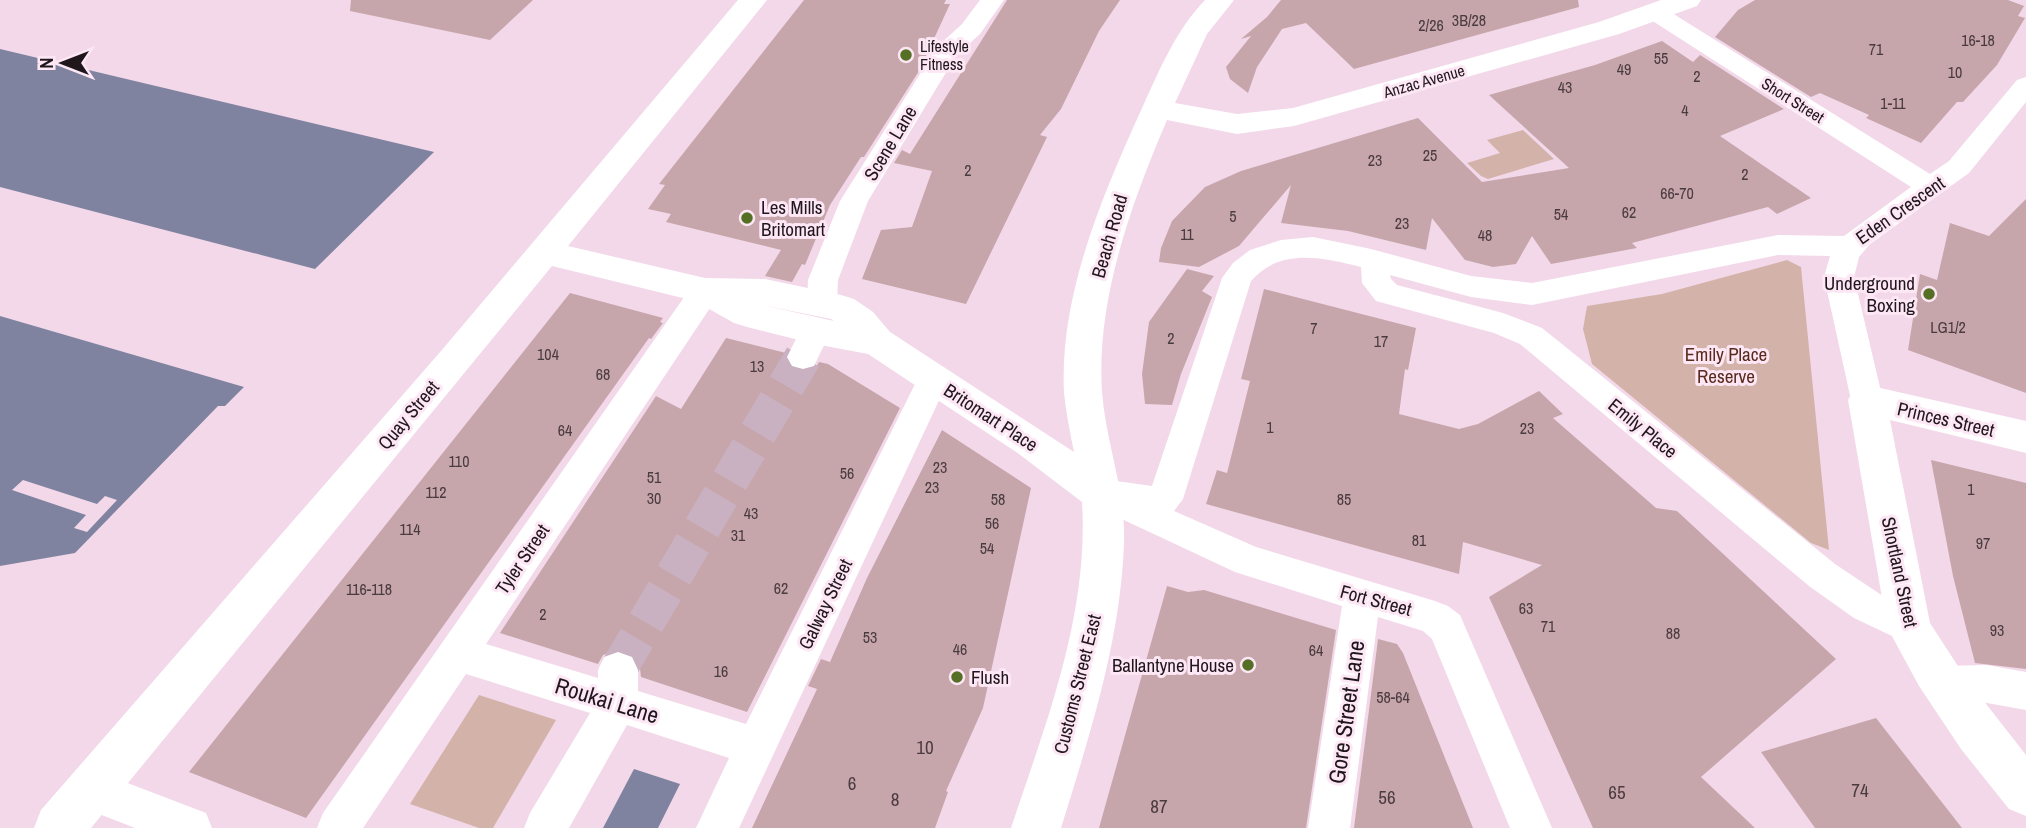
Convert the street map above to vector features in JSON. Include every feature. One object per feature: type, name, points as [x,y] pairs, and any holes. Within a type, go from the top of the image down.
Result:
[{"type":"main road","name":"Quay Street","points":[[59,828],[753,0]]},
{"type":"main road","name":"Beach Road","points":[[1102,494],[1084,401],[1083,376],[1096,280],[1117,203],[1157,109],[1188,42],[1199,23],[1220,0]]},
{"type":"main road","name":"Anzac Avenue","points":[[1157,109],[1237,124],[1294,117],[1656,13],[1687,0]]},
{"type":"main road","name":"Britomart Place","points":[[544,252],[705,291],[747,314],[813,331],[877,342],[1033,443],[1102,494]]},
{"type":"main road","name":"Princes Street","points":[[1867,400],[2026,437]]},
{"type":"main road","name":"Shortland Street","points":[[1867,400],[1909,627],[1942,685],[2026,792]]},
{"type":"main road","name":"Customs Street East","points":[[1037,828],[1070,724],[1094,626],[1099,593],[1102,494]]},
{"type":"street","name":"Scene Lane","points":[[813,331],[823,280],[854,201],[946,52],[971,29],[992,0]]},
{"type":"street","name":"Short Street","points":[[1656,13],[1930,187]]},
{"type":"street","name":"Eden Crescent","points":[[1867,400],[1839,277],[1845,254],[1851,246],[1959,167],[2026,85]]},
{"type":"street","points":[[1102,494],[1155,501],[1165,499],[1237,278],[1246,267],[1279,251],[1303,247],[1332,250],[1500,293],[1532,294],[1778,245],[1851,246]]},
{"type":"street","name":"Emily Place","points":[[1378,261],[1374,276],[1387,293],[1523,331],[1822,575],[1867,606],[1909,627]]},
{"type":"street","name":"Tyler Street","points":[[338,828],[705,291]]},
{"type":"street","name":"Galway Street","points":[[717,828],[933,379]]},
{"type":"street","name":"Fort Street","points":[[1102,494],[1248,561],[1423,613],[1446,627],[1531,828]]},
{"type":"street","name":"Gore Street Lane","points":[[1329,828],[1362,597]]},
{"type":"street","name":"Roukai Lane","points":[[458,653],[618,687],[756,747]]},
{"type":"street","points":[[1942,685],[1987,684],[2026,691]]},
{"type":"street","points":[[545,828],[618,687]]},
{"type":"street","points":[[91,790],[191,828]]},
{"type":"green space","points":[[1523,130],[1554,159],[1488,179],[1467,163],[1500,153],[1487,140]]},
{"type":"green space","name":"Emily Place Reserve","points":[[1787,260],[1801,267],[1829,550],[1811,543],[1592,364],[1583,329],[1587,306],[1662,294]]},
{"type":"green space","points":[[479,695],[556,720],[493,828],[479,828],[410,804]]},
{"type":"water","points":[[0,49],[434,152],[315,269],[0,187]]},
{"type":"water","points":[[0,316],[244,387],[225,406],[218,406],[75,553],[0,566]]},
{"type":"water","points":[[634,769],[680,784],[658,828],[603,828]]},
{"type":"pier","points":[[23,480],[97,504],[105,496],[117,500],[87,532],[74,528],[86,515],[12,490]]},
{"type":"building","points":[[351,0],[533,0],[490,40],[350,11]]},
{"type":"building","points":[[804,0],[946,0],[944,4],[950,4],[919,71],[830,205],[805,265],[802,264],[792,282],[765,276],[781,250],[666,222],[671,214],[648,209],[665,185],[659,184]]},
{"type":"building","points":[[1007,0],[1120,0],[1099,31],[1061,109],[1040,135],[1047,137],[966,304],[862,279],[881,230],[912,227],[932,171],[894,163],[902,150],[910,154]]},
{"type":"building","points":[[1281,0],[1578,0],[1579,7],[1354,69],[1306,23],[1282,29],[1257,67],[1248,93],[1230,79],[1226,67],[1251,36],[1241,39],[1267,17]]},
{"type":"building","points":[[1755,0],[2008,0],[2024,6],[2018,16],[2025,18],[1997,65],[1963,102],[1957,102],[1921,143],[1820,93],[1811,97],[1715,37],[1738,10]]},
{"type":"building","points":[[1662,41],[1693,62],[1700,55],[1784,109],[1720,136],[1811,198],[1777,214],[1768,207],[1632,243],[1637,248],[1551,264],[1532,236],[1516,264],[1493,267],[1465,260],[1432,218],[1426,250],[1348,231],[1281,223],[1291,185],[1239,246],[1199,267],[1159,262],[1161,248],[1172,221],[1205,187],[1241,171],[1418,118],[1482,182],[1569,168],[1489,95],[1595,65]]},
{"type":"building","points":[[2026,199],[2026,393],[1908,350],[1920,274],[1937,280],[1950,223],[1989,236]]},
{"type":"building","points":[[1187,269],[1214,276],[1202,291],[1212,297],[1181,374],[1172,405],[1145,404],[1142,374],[1149,322]]},
{"type":"building","points":[[1264,289],[1416,328],[1408,370],[1405,369],[1399,414],[1459,429],[1478,424],[1539,391],[1563,414],[1553,418],[1656,508],[1677,511],[1836,659],[1701,777],[1755,828],[1593,828],[1489,597],[1542,565],[1463,542],[1459,574],[1206,504],[1217,470],[1227,473],[1250,381],[1241,379]]},
{"type":"building","points":[[570,293],[663,318],[660,322],[663,323],[651,339],[649,338],[306,818],[189,772]]},
{"type":"building","points":[[726,338],[786,353],[785,358],[790,367],[802,372],[815,369],[819,362],[828,364],[900,408],[747,712],[641,677],[634,656],[619,650],[603,655],[598,664],[500,633],[656,396],[681,409]]},
{"type":"building","points":[[942,430],[1031,488],[983,708],[946,791],[948,792],[935,828],[752,828],[817,689],[808,686],[821,659],[830,662],[867,578]]},
{"type":"building","points":[[1931,460],[2026,483],[2026,669],[1975,663],[1953,576]]},
{"type":"building","points":[[1167,586],[1188,592],[1204,590],[1336,630],[1306,828],[1099,828]]},
{"type":"building","points":[[1378,639],[1397,644],[1403,653],[1473,828],[1354,828]]},
{"type":"building","points":[[1876,718],[1962,828],[1815,828],[1761,752]]},
{"type":"tunnel","points":[[618,670],[803,357]]},
{"type":"place","name":"Lifestyle Fitness","points":[[906,55]]},
{"type":"place","name":"Les Mills Britomart","points":[[747,218]]},
{"type":"place","name":"Underground Boxing","points":[[1929,294]]},
{"type":"place","name":"Ballantyne House","points":[[1248,665]]},
{"type":"place","name":"Flush","points":[[957,677]]}]
